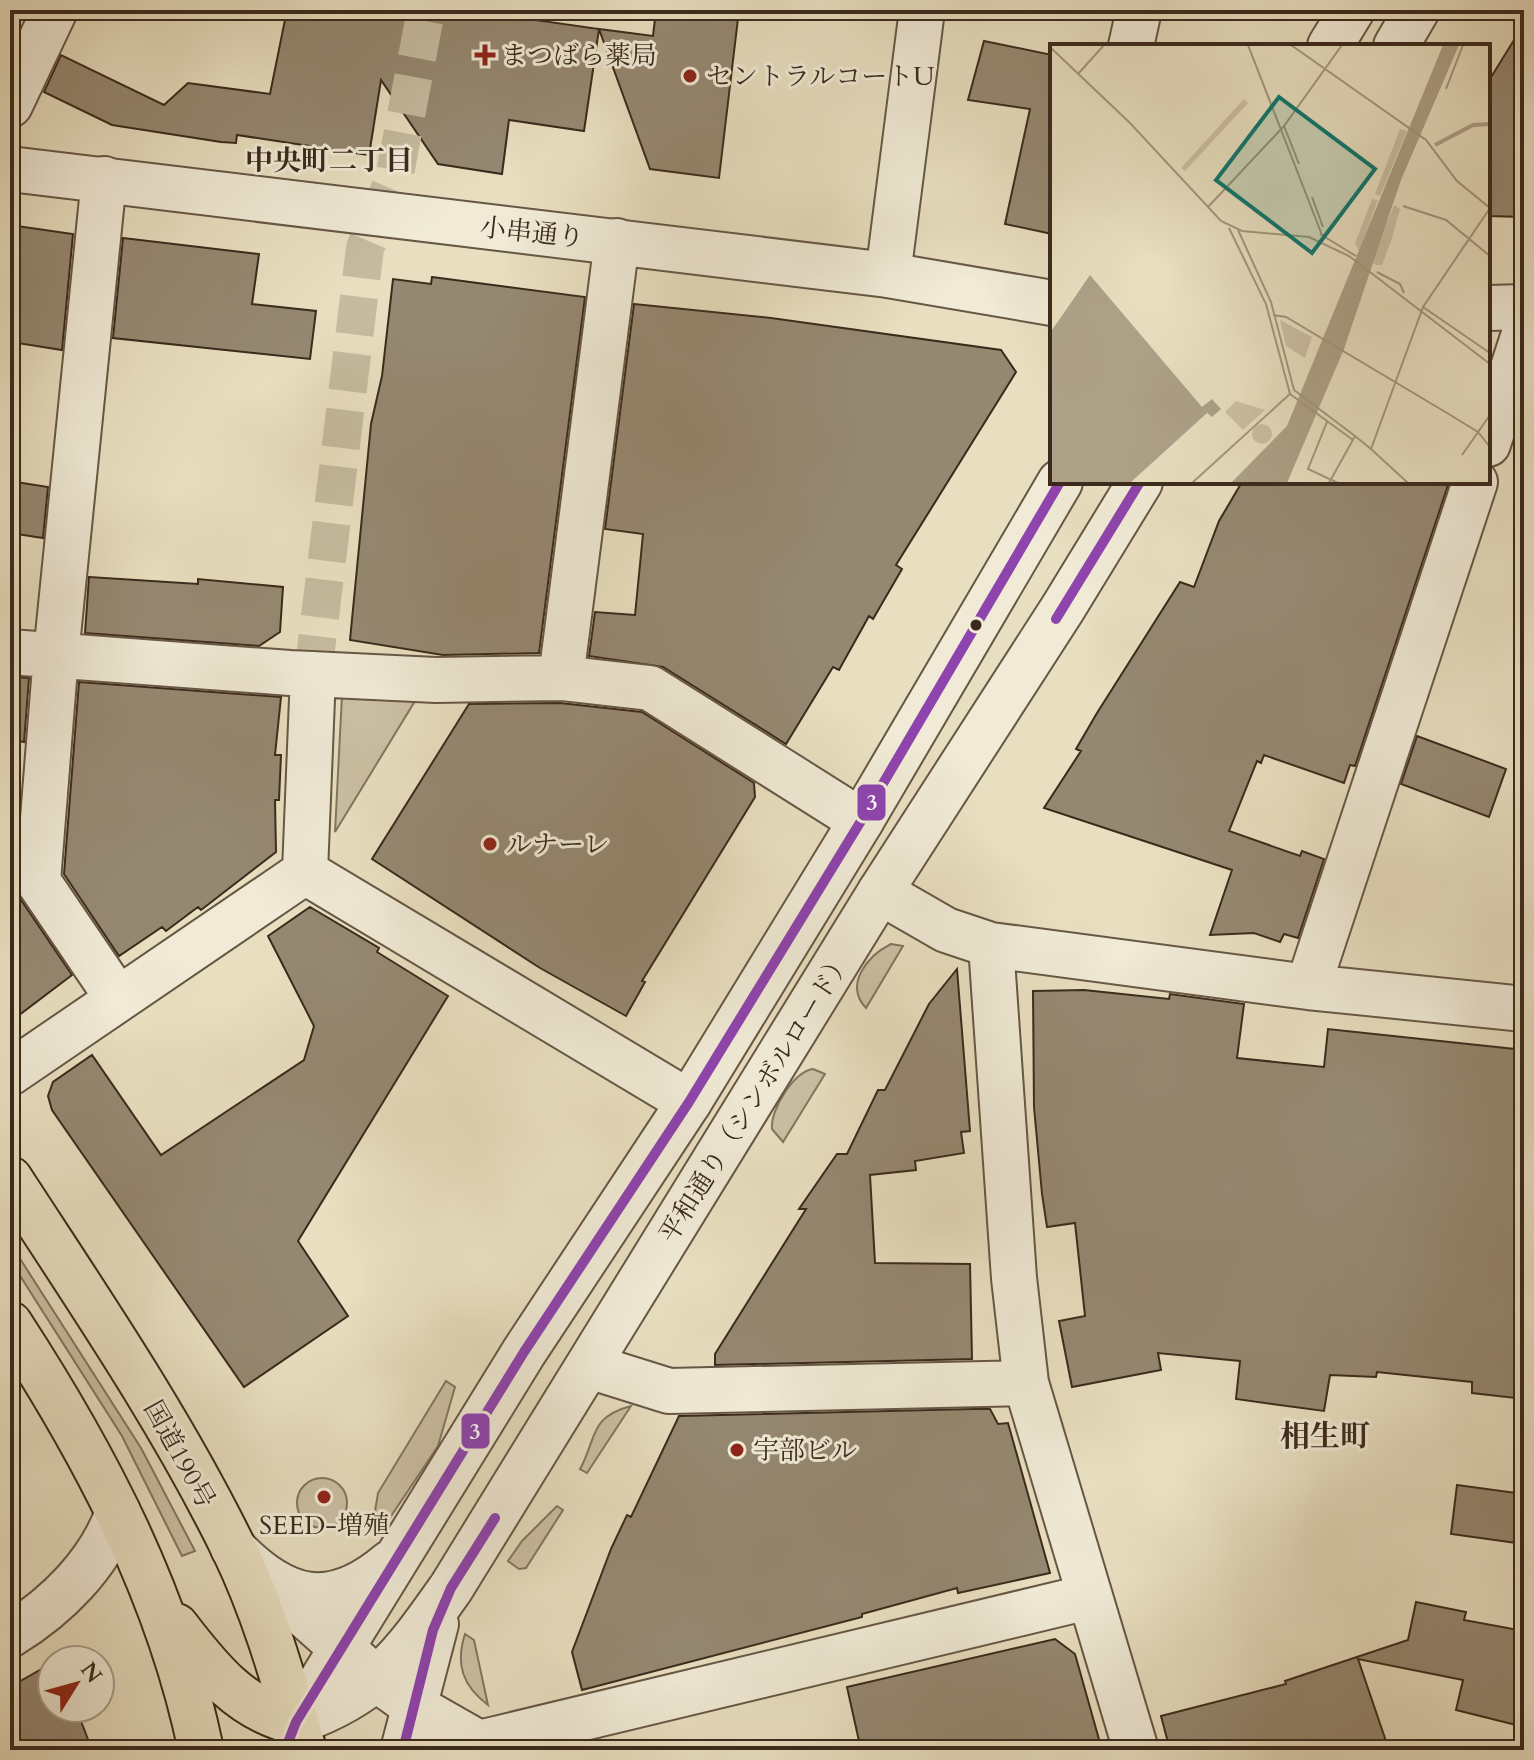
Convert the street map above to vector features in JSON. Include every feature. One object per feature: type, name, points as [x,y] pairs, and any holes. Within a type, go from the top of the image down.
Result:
[{"type":"highway","name":"国道190号","points":[[10,1179],[149,1398],[246,1562],[295,1741]]},
{"type":"highway","points":[[10,1324],[88,1451],[174,1623],[219,1679],[245,1702],[271,1717],[295,1741]]},
{"type":"highway","points":[[153,1586],[176,1652],[201,1750]]},
{"type":"street","points":[[10,105],[55,10]]},
{"type":"street","points":[[888,275],[922,10]]},
{"type":"street","points":[[1131,44],[1139,10]]},
{"type":"street","points":[[1331,44],[1352,10]]},
{"type":"street","points":[[1397,44],[1417,10]]},
{"type":"street","name":"小串通り","points":[[10,169],[888,275],[1050,303]]},
{"type":"street","points":[[104,179],[56,655],[38,881],[118,999]]},
{"type":"street","points":[[561,678],[617,241]]},
{"type":"street","points":[[1490,308],[1524,307]]},
{"type":"street","points":[[1490,438],[1524,334]]},
{"type":"street","name":"平和通り（シンボルロード）","points":[[295,1741],[341,1649],[524,1352],[689,1102],[861,821],[1059,484]]},
{"type":"street","name":"平和通り（シンボルロード）","points":[[451,1588],[880,892],[1063,608],[1139,484]]},
{"type":"street","points":[[1308,987],[1474,484]]},
{"type":"street","points":[[10,652],[436,680],[561,678],[650,688],[861,821]]},
{"type":"street","points":[[305,872],[313,674]]},
{"type":"street","points":[[10,1073],[305,872]]},
{"type":"street","points":[[305,872],[689,1102]]},
{"type":"street","points":[[880,892],[946,930],[991,945],[1308,987],[1524,1009]]},
{"type":"street","points":[[991,945],[1014,1278],[1026,1383],[1136,1750]]},
{"type":"street","points":[[589,1366],[669,1391],[1026,1383]]},
{"type":"street","points":[[10,1635],[59,1599],[99,1551],[118,1512]]},
{"type":"street","points":[[246,1562],[276,1586],[304,1594],[343,1591],[362,1583],[398,1556]]},
{"type":"street","points":[[246,1562],[379,1681],[479,1746],[1088,1597]]},
{"type":"street","points":[[295,1741],[333,1708],[379,1681],[451,1588]]},
{"type":"street","points":[[403,1750],[433,1630],[451,1588]]},
{"type":"shaded area","points":[[342,695],[415,701],[335,832]]},
{"type":"shaded area","points":[[891,944],[903,946],[866,1008],[857,990],[861,972],[874,956]]},
{"type":"shaded area","points":[[813,1069],[825,1074],[783,1142],[772,1129],[779,1102],[798,1077]]},
{"type":"shaded area","points":[[10,1243],[141,1448],[195,1551],[182,1556],[122,1436],[10,1260]]},
{"type":"shaded area","points":[[446,1381],[455,1387],[438,1446],[385,1525],[375,1511],[378,1493]]},
{"type":"shaded area","points":[[631,1406],[587,1473],[580,1469],[601,1423],[608,1416]]},
{"type":"shaded area","points":[[322,1478],[340,1485],[347,1503],[340,1521],[322,1528],[304,1521],[297,1503],[304,1485]]},
{"type":"shaded area","points":[[557,1506],[563,1510],[526,1568],[519,1569],[508,1561],[522,1541]]},
{"type":"shaded area","points":[[465,1634],[474,1640],[488,1705],[472,1690],[463,1674],[461,1656]]},
{"type":"building","points":[[287,10],[529,10],[528,19],[599,29],[584,131],[509,120],[502,174],[438,164],[381,80],[369,155],[237,135],[236,143],[221,142],[112,125],[44,92],[61,55],[164,105],[188,83],[270,94]]},
{"type":"building","name":"セントラルコートU","points":[[656,10],[739,10],[719,178],[650,169],[599,29],[653,36]]},
{"type":"building","points":[[1524,24],[1524,217],[1490,216],[1490,79]]},
{"type":"building","points":[[984,41],[1050,55],[1050,234],[1005,224],[1030,109],[968,100]]},
{"type":"building","points":[[10,225],[73,234],[62,350],[11,342],[20,281],[10,280]]},
{"type":"building","points":[[123,238],[259,254],[252,304],[316,311],[310,359],[113,338]]},
{"type":"building","points":[[432,277],[585,297],[539,653],[443,655],[350,640],[371,424],[382,376],[393,279],[431,284]]},
{"type":"building","points":[[634,304],[771,318],[1001,350],[1016,372],[896,565],[902,569],[873,619],[869,616],[839,670],[833,667],[786,744],[663,667],[589,656],[595,612],[635,615],[643,534],[605,529]]},
{"type":"building","points":[[10,481],[48,487],[43,538],[10,533]]},
{"type":"building","points":[[1241,484],[1448,484],[1355,766],[1350,765],[1344,783],[1264,755],[1261,763],[1257,761],[1229,831],[1300,856],[1302,851],[1324,859],[1298,938],[1284,934],[1280,942],[1254,933],[1210,935],[1232,870],[1044,808],[1081,751],[1076,749],[1097,713],[1180,582],[1194,587],[1219,521]]},
{"type":"building","points":[[89,577],[198,584],[198,579],[283,587],[280,632],[259,646],[85,633]]},
{"type":"building","points":[[10,677],[29,678],[24,742],[10,740]]},
{"type":"building","points":[[79,682],[281,697],[275,755],[281,755],[279,800],[275,800],[276,852],[201,910],[198,907],[166,931],[162,927],[119,956],[64,874]]},
{"type":"building","points":[[560,703],[642,712],[754,783],[755,797],[642,981],[645,982],[626,1016],[540,968],[372,859],[469,704]]},
{"type":"building","points":[[1417,736],[1506,769],[1489,817],[1401,784]]},
{"type":"building","points":[[10,827],[17,827],[13,879],[17,894],[72,975],[10,1022]]},
{"type":"building","points":[[310,907],[379,948],[377,952],[448,996],[298,1241],[348,1316],[244,1387],[52,1110],[48,1096],[53,1082],[92,1055],[161,1155],[304,1060],[314,1026],[268,936]]},
{"type":"building","points":[[957,969],[970,1131],[961,1132],[964,1153],[915,1161],[916,1170],[870,1175],[875,1263],[970,1264],[972,1359],[715,1365],[715,1354],[806,1209],[799,1209],[837,1154],[847,1154],[878,1090],[885,1090],[929,1004]]},
{"type":"building","points":[[1084,990],[1169,999],[1170,994],[1244,1004],[1237,1058],[1324,1067],[1328,1029],[1524,1050],[1524,1399],[1472,1393],[1472,1382],[1377,1372],[1376,1377],[1330,1375],[1324,1411],[1236,1399],[1240,1361],[1158,1353],[1161,1370],[1072,1387],[1059,1321],[1085,1316],[1075,1223],[1047,1227],[1034,1107],[1033,991]]},
{"type":"building","points":[[990,1409],[998,1424],[1008,1423],[1050,1573],[958,1593],[957,1588],[862,1614],[862,1617],[582,1690],[572,1652],[611,1549],[627,1515],[631,1517],[679,1416]]},
{"type":"building","points":[[1457,1485],[1524,1494],[1524,1544],[1451,1534]]},
{"type":"building","points":[[1416,1602],[1466,1612],[1464,1620],[1524,1631],[1524,1727],[1456,1710],[1463,1680],[1358,1659],[1389,1750],[1170,1750],[1161,1716],[1286,1684],[1285,1681],[1408,1640]]},
{"type":"building","points":[[1055,1639],[1075,1654],[1102,1750],[861,1750],[847,1687]]},
{"type":"building","points":[[36,1672],[36,1724],[82,1724],[92,1750],[10,1750],[10,1687]]},
{"type":"tunnel","points":[[313,674],[365,248],[394,179],[426,10]]},
{"type":"transit line","name":"3","points":[[285,1750],[296,1722],[524,1352],[689,1102],[861,821],[1059,484]]},
{"type":"transit line","name":"3","points":[[1056,619],[1139,484]]},
{"type":"transit line","name":"3","points":[[403,1750],[433,1630],[451,1588],[495,1518]]},
{"type":"place","name":"まつばら薬局","points":[[485,55]]},
{"type":"place","name":"セントラルコートU","points":[[690,76]]},
{"type":"place","name":"ルナーレ","points":[[490,844]]},
{"type":"place","name":"宇部ビル","points":[[737,1450]]},
{"type":"place","name":"SEED-増殖","points":[[324,1497]]},
{"type":"district","name":"中央町二丁目","points":[[329,160]]},
{"type":"district","name":"相生町","points":[[1325,1436]]}]
